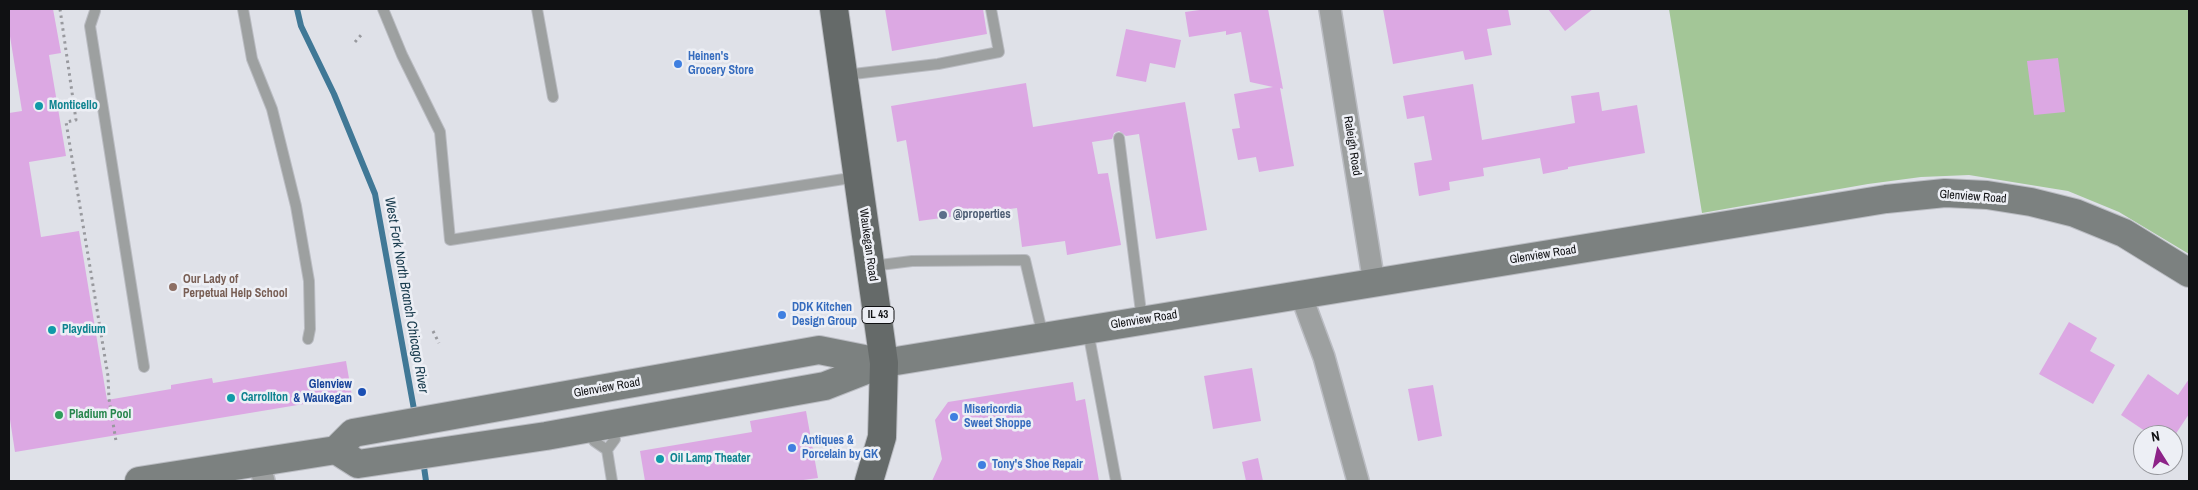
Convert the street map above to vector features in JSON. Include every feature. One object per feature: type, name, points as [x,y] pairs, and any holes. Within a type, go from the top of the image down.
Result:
[{"type":"main road","name":"Waukegan Road","points":[[834,9],[884,363],[882,437],[869,481]]},
{"type":"main road","name":"Glenview Road","points":[[884,363],[820,350],[353,433],[336,450],[358,464],[465,448],[604,434],[825,386],[884,363],[1886,199],[1945,193],[1996,196],[2031,202],[2075,214],[2124,233],[2189,273]]},
{"type":"main road","points":[[139,481],[262,472],[336,450]]},
{"type":"street","name":"Raleigh Road","points":[[1330,9],[1374,283]]},
{"type":"street","points":[[1301,294],[1324,357],[1358,481]]},
{"type":"lane","points":[[243,9],[252,59],[272,110],[296,206],[309,281],[310,329],[308,339]]},
{"type":"lane","points":[[384,9],[402,55],[440,132],[450,240],[858,177]]},
{"type":"lane","points":[[537,9],[553,97]]},
{"type":"lane","points":[[844,76],[938,64],[999,52],[991,9]]},
{"type":"lane","points":[[95,11],[90,26],[144,368]]},
{"type":"lane","points":[[1119,138],[1143,321]]},
{"type":"lane","points":[[871,267],[912,261],[1024,260],[1044,337]]},
{"type":"lane","points":[[1088,330],[1116,481]]},
{"type":"lane","points":[[604,434],[612,481]]},
{"type":"path","points":[[60,9],[76,120],[66,122],[108,376],[109,399],[116,441]]},
{"type":"path","points":[[355,42],[362,34]]},
{"type":"path","points":[[433,331],[439,343]]},
{"type":"green space","points":[[1669,9],[2189,9],[2189,254],[2119,212],[2068,191],[1969,175],[1921,177],[1868,184],[1702,213]]},
{"type":"building","points":[[9,9],[53,9],[61,53],[49,55],[66,156],[29,162],[41,237],[79,231],[107,400],[171,389],[171,385],[212,378],[213,383],[346,361],[352,396],[15,452],[9,413],[9,113],[22,111],[9,30]]},
{"type":"building","points":[[885,9],[983,9],[987,34],[892,51]]},
{"type":"building","points":[[1207,9],[1268,9],[1283,89],[1280,88],[1294,166],[1259,172],[1256,157],[1238,160],[1232,129],[1240,128],[1234,94],[1273,87],[1250,82],[1241,32],[1226,35],[1226,31],[1189,37],[1185,12]]},
{"type":"building","points":[[1383,9],[1508,9],[1511,25],[1487,29],[1492,55],[1465,60],[1463,51],[1393,64]]},
{"type":"building","points":[[1548,9],[1593,9],[1565,31]]},
{"type":"building","points":[[1126,29],[1181,40],[1175,68],[1150,63],[1146,82],[1116,76]]},
{"type":"building","points":[[2058,58],[2065,112],[2034,115],[2027,61]]},
{"type":"building","points":[[1026,83],[1033,127],[1185,102],[1207,230],[1156,239],[1139,134],[1126,136],[1119,131],[1114,133],[1112,139],[1092,142],[1098,174],[1108,173],[1121,245],[1067,255],[1065,241],[1022,247],[1017,208],[919,221],[906,140],[897,142],[891,106]]},
{"type":"building","points":[[1473,84],[1482,140],[1575,123],[1571,96],[1599,92],[1602,111],[1637,105],[1645,153],[1568,167],[1568,169],[1543,174],[1540,158],[1483,168],[1484,176],[1449,182],[1450,190],[1419,196],[1414,163],[1432,160],[1424,116],[1407,119],[1403,96]]},
{"type":"building","points":[[2069,322],[2097,338],[2090,351],[2115,365],[2093,404],[2039,374]]},
{"type":"building","points":[[1252,368],[1261,421],[1213,429],[1204,376]]},
{"type":"building","points":[[2148,374],[2178,395],[2189,379],[2189,414],[2182,425],[2136,425],[2121,415]]},
{"type":"building","points":[[1073,382],[1076,401],[1085,399],[1099,481],[932,481],[942,459],[935,420],[948,402]]},
{"type":"building","points":[[1433,385],[1442,436],[1418,441],[1408,389]]},
{"type":"building","points":[[806,411],[818,478],[796,481],[645,481],[640,451],[752,432],[750,421]]},
{"type":"building","points":[[1258,458],[1263,481],[1246,481],[1242,462]]},
{"type":"waterway","name":"West Fork North Branch Chicago River","points":[[297,9],[301,26],[334,94],[375,194],[415,415]]},
{"type":"waterway","name":"West Fork North Branch Chicago River","points":[[423,460],[426,481]]},
{"type":"place","name":"Heinen's Grocery Store","points":[[678,64]]},
{"type":"place","name":"Monticello","points":[[39,106]]},
{"type":"place","name":"@properties","points":[[943,215]]},
{"type":"place","name":"Our Lady of Perpetual Help School","points":[[173,287]]},
{"type":"place","name":"DDK Kitchen Design Group","points":[[782,315]]},
{"type":"place","name":"Playdium","points":[[52,330]]},
{"type":"place","name":"Glenview & Waukegan","points":[[362,392]]},
{"type":"place","name":"Carrollton","points":[[231,398]]},
{"type":"place","name":"Pladium Pool","points":[[59,415]]},
{"type":"place","name":"Misericordia Sweet Shoppe","points":[[954,417]]},
{"type":"place","name":"Antiques & Porcelain by GK","points":[[792,448]]},
{"type":"place","name":"Oil Lamp Theater","points":[[660,459]]},
{"type":"place","name":"Tony's Shoe Repair","points":[[982,465]]}]
